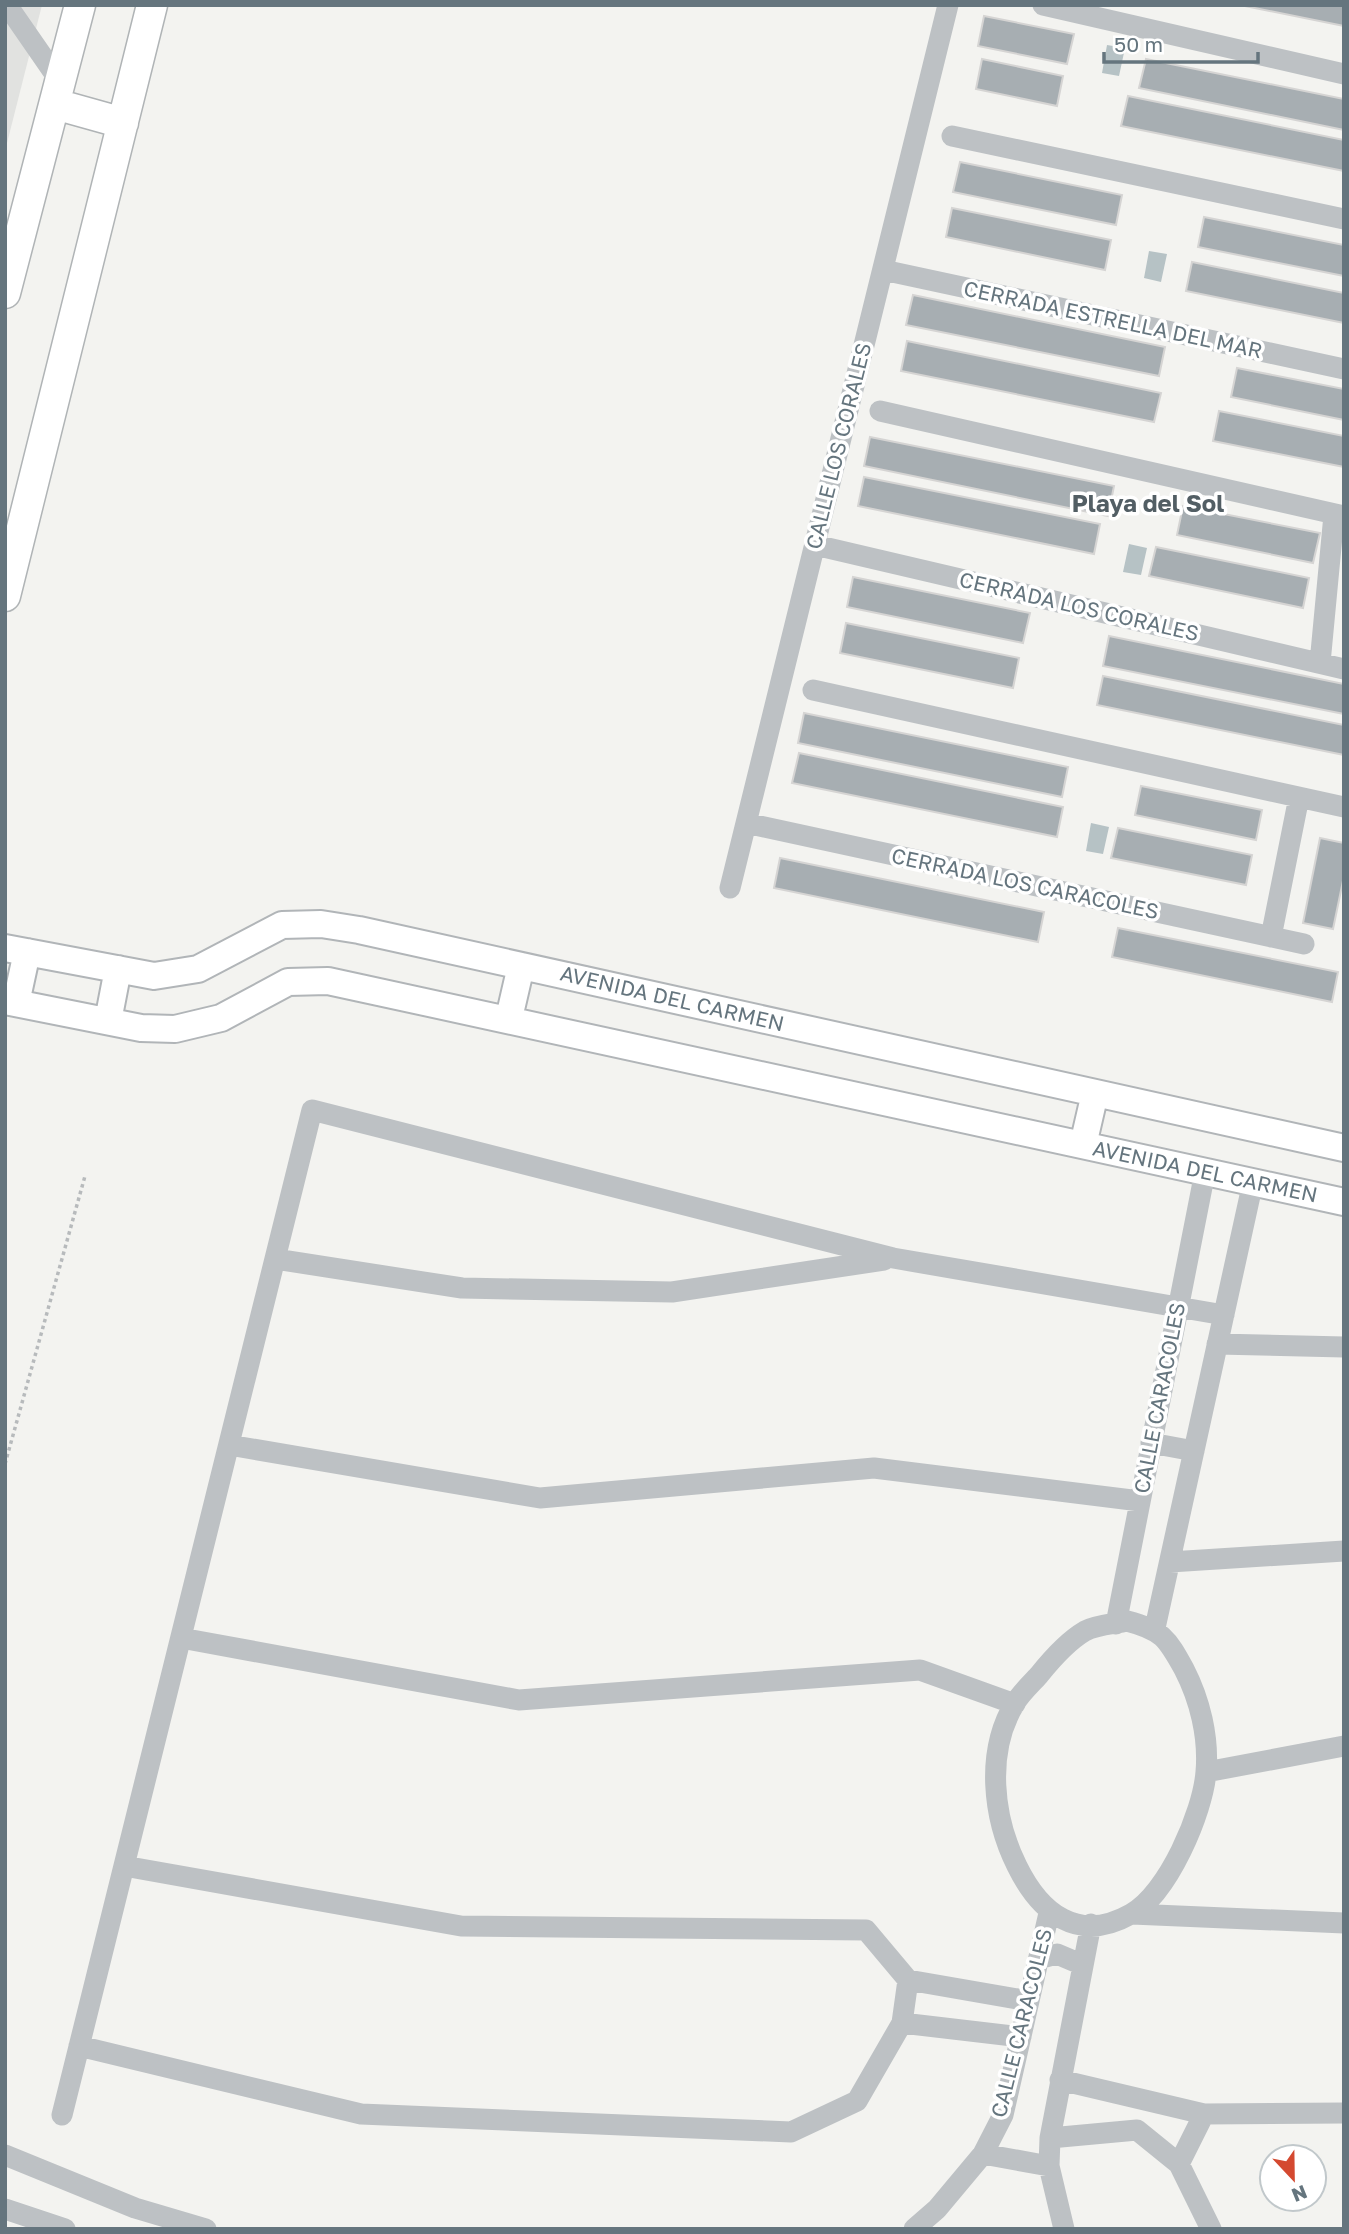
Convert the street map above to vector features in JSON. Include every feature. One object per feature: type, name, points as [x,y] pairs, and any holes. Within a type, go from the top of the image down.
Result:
[{"type":"highway","points":[[5,293],[13,244],[58,93],[80,5]]},
{"type":"highway","points":[[5,596],[152,5]]},
{"type":"highway","points":[[58,93],[123,123]]},
{"type":"main road","name":"AVENIDA DEL CARMEN","points":[[16,950],[154,976],[198,969],[282,925],[321,924],[1344,1148]]},
{"type":"main road","points":[[11,1002],[16,950]]},
{"type":"main road","points":[[509,1018],[521,966]]},
{"type":"main road","points":[[108,1021],[118,969]]},
{"type":"main road","name":"AVENIDA DEL CARMEN","points":[[11,1002],[141,1028],[175,1029],[221,1018],[288,982],[328,981],[509,1018],[1344,1202]]},
{"type":"main road","points":[[1083,1145],[1095,1093]]},
{"type":"street","points":[[7,5],[58,93]]},
{"type":"street","name":"CALLE LOS CORALES","points":[[730,888],[948,5]]},
{"type":"street","points":[[1043,5],[1344,74]]},
{"type":"street","points":[[952,136],[1344,219]]},
{"type":"street","name":"CERRADA ESTRELLA DEL MAR","points":[[883,270],[1344,369]]},
{"type":"street","points":[[880,411],[1339,515],[1320,663]]},
{"type":"street","name":"CERRADA LOS CORALES","points":[[815,545],[1344,668]]},
{"type":"street","points":[[813,690],[1344,807]]},
{"type":"street","points":[[1271,937],[1299,797]]},
{"type":"street","name":"CERRADA LOS CARACOLES","points":[[746,823],[1304,944]]},
{"type":"street","points":[[62,2115],[312,1110],[893,1258],[1224,1315]]},
{"type":"street","name":"CALLE CARACOLES","points":[[1116,1624],[1205,1172]]},
{"type":"street","name":"CALLE CARACOLES","points":[[1132,1914],[1091,1924],[1072,1925],[1049,1913],[1026,1884],[1006,1845],[996,1801],[998,1751],[1014,1704],[1050,1662],[1086,1630],[1127,1621],[1155,1628],[1253,1182]]},
{"type":"street","points":[[275,1259],[462,1288],[672,1292],[893,1258]]},
{"type":"street","points":[[1217,1345],[1344,1347]]},
{"type":"street","points":[[1151,1443],[1194,1451]]},
{"type":"street","points":[[229,1445],[540,1498],[874,1468],[1140,1501]]},
{"type":"street","points":[[1170,1562],[1344,1550]]},
{"type":"street","points":[[1132,1914],[1161,1886],[1181,1850],[1196,1814],[1206,1772],[1205,1731],[1195,1689],[1175,1653],[1155,1628]]},
{"type":"street","points":[[181,1638],[519,1700],[920,1670],[1014,1704]]},
{"type":"street","points":[[1206,1772],[1344,1746]]},
{"type":"street","points":[[124,1866],[461,1926],[866,1930],[908,1980],[1029,2001]]},
{"type":"street","name":"CALLE CARACOLES","points":[[914,2229],[937,2209],[983,2154],[1003,2115],[1049,1913]]},
{"type":"street","points":[[1132,1914],[1344,1923]]},
{"type":"street","name":"CALLE CARACOLES","points":[[1064,2229],[1049,2166],[1049,2138],[1091,1924]]},
{"type":"street","points":[[1039,1959],[1057,1954],[1069,1956],[1083,1965]]},
{"type":"street","points":[[79,2046],[361,2114],[791,2132],[857,2101],[902,2023],[908,1980]]},
{"type":"street","points":[[902,2023],[1021,2038]]},
{"type":"street","points":[[1060,2081],[1204,2114],[1344,2113]]},
{"type":"street","points":[[1137,2130],[1144,2100]]},
{"type":"street","points":[[1180,2164],[1204,2114]]},
{"type":"street","points":[[1049,2138],[1137,2130],[1180,2164],[1211,2229]]},
{"type":"street","points":[[983,2154],[1049,2166]]},
{"type":"street","points":[[5,2155],[135,2208],[206,2229]]},
{"type":"street","points":[[5,2209],[65,2229]]},
{"type":"path","points":[[5,1464],[85,1176]]},
{"type":"shaded area","points":[[5,5],[42,5],[5,151]]},
{"type":"shaded area","points":[[1107,45],[1125,48],[1119,76],[1102,73]]},
{"type":"shaded area","points":[[1149,251],[1167,254],[1161,282],[1144,278]]},
{"type":"shaded area","points":[[1129,544],[1147,548],[1141,575],[1123,572]]},
{"type":"shaded area","points":[[1091,823],[1109,827],[1103,854],[1086,851]]},
{"type":"building","points":[[1240,5],[1344,5],[1344,26]]},
{"type":"building","points":[[984,16],[1074,34],[1067,64],[978,46]]},
{"type":"building","points":[[982,59],[1063,76],[1057,106],[976,89]]},
{"type":"building","points":[[1146,59],[1344,99],[1344,130],[1139,88]]},
{"type":"building","points":[[1128,96],[1344,140],[1344,171],[1121,126]]},
{"type":"building","points":[[960,162],[1122,195],[1116,225],[953,192]]},
{"type":"building","points":[[952,208],[1111,240],[1105,270],[946,237]]},
{"type":"building","points":[[1204,217],[1344,245],[1344,276],[1198,247]]},
{"type":"building","points":[[1192,262],[1344,293],[1344,323],[1186,291]]},
{"type":"building","points":[[913,295],[1165,347],[1159,376],[906,325]]},
{"type":"building","points":[[907,341],[1161,393],[1154,422],[901,371]]},
{"type":"building","points":[[1237,368],[1344,389],[1344,420],[1231,397]]},
{"type":"building","points":[[1219,411],[1344,436],[1344,467],[1213,441]]},
{"type":"building","points":[[870,437],[1114,486],[1108,516],[864,466]]},
{"type":"building","points":[[864,477],[1100,524],[1094,554],[858,506]]},
{"type":"building","points":[[1183,506],[1320,533],[1313,563],[1177,535]]},
{"type":"building","points":[[1156,547],[1309,578],[1303,608],[1149,576]]},
{"type":"building","points":[[853,577],[1030,613],[1023,643],[847,607]]},
{"type":"building","points":[[846,623],[1019,658],[1013,688],[840,653]]},
{"type":"building","points":[[1109,636],[1344,684],[1344,714],[1103,666]]},
{"type":"building","points":[[1103,676],[1344,725],[1344,755],[1097,705]]},
{"type":"building","points":[[804,713],[1068,767],[1062,797],[798,743]]},
{"type":"building","points":[[799,753],[1063,807],[1057,837],[792,783]]},
{"type":"building","points":[[1141,786],[1262,810],[1256,840],[1135,815]]},
{"type":"building","points":[[1118,828],[1252,855],[1246,885],[1111,858]]},
{"type":"building","points":[[1320,838],[1344,843],[1344,876],[1333,929],[1303,923]]},
{"type":"building","points":[[780,858],[1044,912],[1038,942],[774,888]]},
{"type":"building","points":[[1118,928],[1338,972],[1332,1002],[1112,957]]},
{"type":"district","name":"Playa del Sol","points":[[1148,504]]}]
